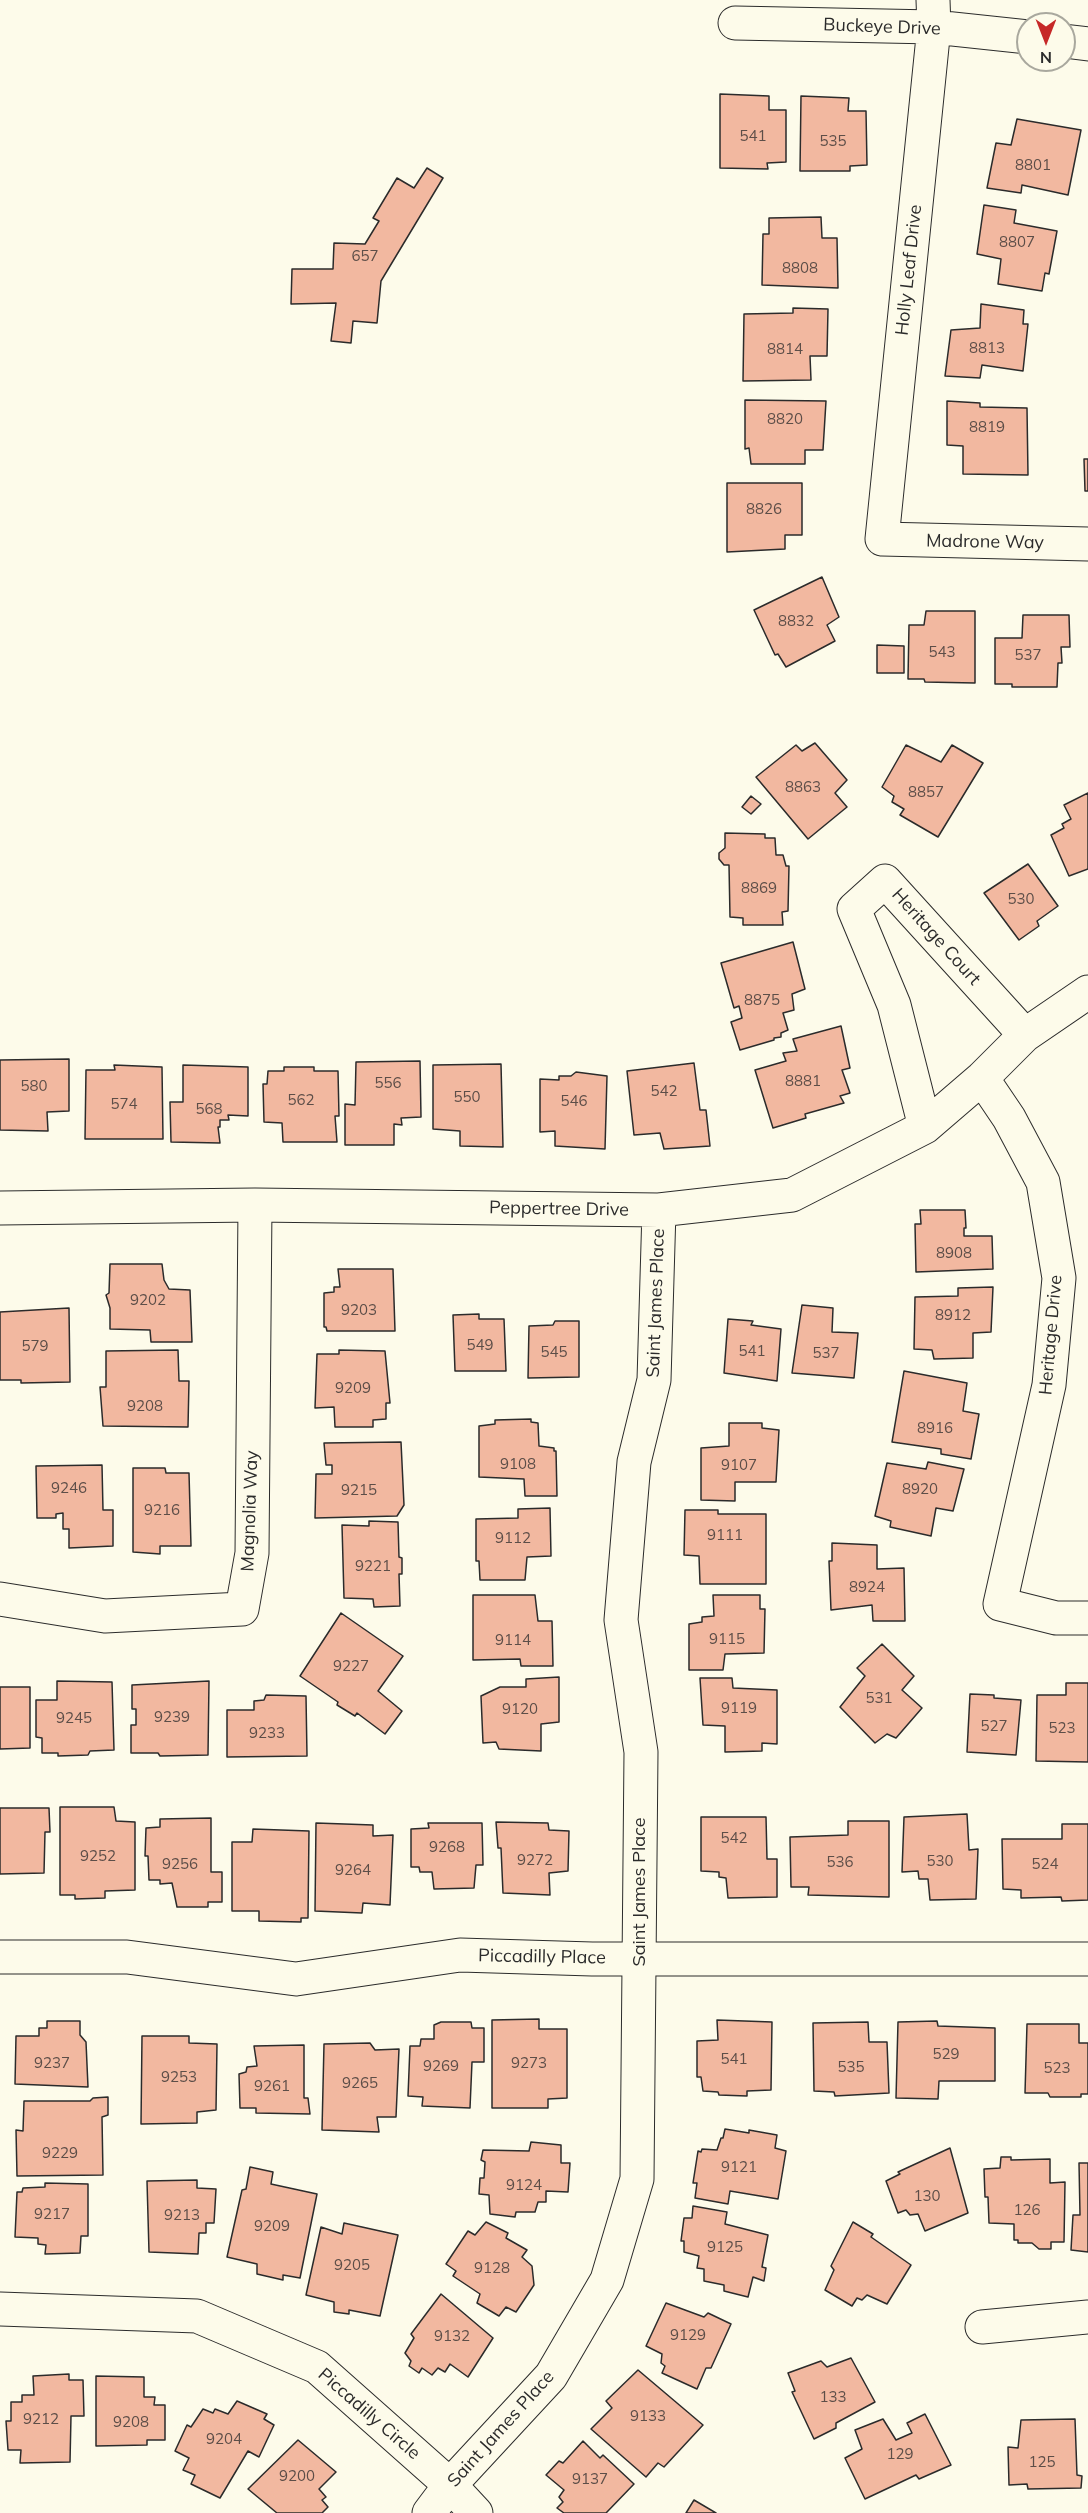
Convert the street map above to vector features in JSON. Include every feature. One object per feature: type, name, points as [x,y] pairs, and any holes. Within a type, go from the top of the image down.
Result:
[{"type":"street","name":"Buckeye Drive","points":[[735,23],[933,14],[1016,34]]},
{"type":"street","name":"Holly Leaf Drive","points":[[882,539],[933,14]]},
{"type":"street","name":"Madrone Way","points":[[882,539],[1088,544]]},
{"type":"street","name":"Heritage Court","points":[[925,1127],[894,1005],[854,909],[885,881],[1025,1035]]},
{"type":"street","name":"Peppertree Drive","points":[[0,1208],[255,1205],[659,1210],[792,1195],[925,1127],[982,1078],[1025,1035],[1088,992]]},
{"type":"street","name":"Heritage Drive","points":[[982,1078],[1009,1118],[1043,1182],[1059,1278],[1049,1385],[1000,1604],[1056,1618],[1088,1618]]},
{"type":"street","name":"Magnolia Way","points":[[0,1599],[105,1616],[242,1609],[252,1553],[255,1205]]},
{"type":"street","name":"Saint James Place","points":[[429,2513],[450,2485],[551,2376],[607,2280],[636,2179],[641,1752],[621,1620],[634,1462],[654,1380],[659,1210]]},
{"type":"street","name":"Piccadilly Place","points":[[0,1957],[128,1958],[296,1979],[460,1955],[640,1959],[1088,1959]]},
{"type":"street","name":"Piccadilly Circle","points":[[0,2309],[197,2316],[317,2367],[450,2485],[476,2513]]},
{"type":"street","points":[[982,2327],[1088,2317]]},
{"type":"building","points":[[720,94],[769,96],[769,110],[786,110],[786,162],[767,163],[768,169],[720,168]]},
{"type":"building","points":[[801,96],[849,98],[848,111],[866,111],[867,165],[850,166],[850,171],[800,171]]},
{"type":"building","points":[[1017,119],[1081,130],[1068,195],[1022,185],[1021,193],[987,188],[996,143],[1011,145]]},
{"type":"building","points":[[427,168],[443,178],[381,281],[377,323],[353,321],[351,343],[331,341],[336,303],[291,304],[292,269],[333,269],[334,243],[365,244],[379,221],[373,218],[397,178],[414,188]]},
{"type":"building","points":[[984,205],[1016,210],[1014,223],[1057,231],[1049,274],[1045,273],[1042,291],[998,284],[1001,259],[977,254]]},
{"type":"building","points":[[821,217],[822,238],[837,238],[838,288],[762,285],[763,234],[769,234],[769,218]]},
{"type":"building","points":[[981,304],[1024,310],[1023,324],[1028,324],[1023,371],[982,365],[980,378],[945,376],[951,330],[980,328]]},
{"type":"building","points":[[793,308],[828,309],[827,356],[810,356],[811,380],[743,381],[744,314],[793,313]]},
{"type":"building","points":[[745,400],[826,401],[823,450],[805,450],[805,464],[751,464],[749,448],[745,449]]},
{"type":"building","points":[[947,401],[980,403],[980,407],[1027,408],[1028,475],[963,474],[963,446],[947,445]]},
{"type":"building","points":[[1084,459],[1088,459],[1088,491],[1085,491]]},
{"type":"building","points":[[727,483],[802,483],[802,535],[785,535],[785,549],[727,552]]},
{"type":"building","points":[[822,577],[839,617],[827,625],[835,641],[786,667],[778,654],[775,655],[754,610]]},
{"type":"building","points":[[926,611],[975,611],[975,683],[925,682],[924,679],[908,679],[909,625],[924,625]]},
{"type":"building","points":[[1023,615],[1069,615],[1070,647],[1061,647],[1062,663],[1058,663],[1057,687],[1012,687],[1012,684],[995,684],[995,638],[1022,638]]},
{"type":"building","points":[[877,645],[904,646],[904,673],[877,673]]},
{"type":"building","points":[[815,743],[847,780],[835,793],[847,807],[808,839],[756,777],[796,745],[802,751]]},
{"type":"building","points":[[906,745],[941,762],[952,745],[983,763],[938,837],[900,815],[904,809],[892,802],[894,796],[882,787]]},
{"type":"building","points":[[1088,793],[1088,869],[1069,876],[1051,835],[1064,828],[1062,824],[1071,819],[1064,805]]},
{"type":"building","points":[[751,796],[761,804],[751,814],[742,807]]},
{"type":"building","points":[[725,833],[765,834],[765,838],[775,838],[776,855],[783,855],[786,866],[789,866],[788,911],[782,912],[783,925],[743,925],[743,918],[730,917],[729,865],[724,865],[719,859],[719,853],[725,848]]},
{"type":"building","points":[[1028,864],[1058,906],[1037,921],[1039,926],[1019,940],[984,893]]},
{"type":"building","points":[[793,942],[805,989],[792,994],[794,1010],[783,1013],[788,1030],[774,1040],[740,1050],[731,1022],[742,1018],[739,1006],[734,1008],[721,963]]},
{"type":"building","points":[[841,1026],[850,1068],[842,1070],[850,1093],[840,1096],[844,1103],[805,1114],[806,1118],[773,1128],[755,1070],[786,1061],[783,1053],[797,1051],[793,1039]]},
{"type":"building","points":[[69,1059],[69,1111],[47,1112],[48,1131],[0,1130],[0,1060]]},
{"type":"building","points":[[420,1061],[421,1117],[401,1118],[402,1125],[394,1124],[394,1145],[345,1145],[345,1104],[355,1105],[356,1062]]},
{"type":"building","points":[[694,1063],[700,1110],[706,1110],[710,1146],[664,1149],[660,1133],[634,1135],[627,1071]]},
{"type":"building","points":[[501,1064],[503,1147],[460,1146],[460,1131],[433,1129],[433,1065]]},
{"type":"building","points":[[114,1065],[162,1067],[163,1139],[85,1139],[86,1070],[115,1070]]},
{"type":"building","points":[[183,1065],[248,1067],[248,1116],[228,1115],[229,1120],[220,1120],[220,1127],[218,1127],[220,1143],[171,1142],[170,1102],[183,1102]]},
{"type":"building","points":[[284,1067],[314,1067],[314,1071],[338,1071],[339,1116],[335,1116],[337,1142],[283,1142],[282,1123],[264,1122],[263,1084],[267,1084],[268,1071],[284,1071]]},
{"type":"building","points":[[576,1072],[607,1076],[605,1149],[555,1146],[555,1131],[540,1132],[540,1079],[559,1080],[559,1076],[571,1076]]},
{"type":"building","points":[[920,1210],[965,1210],[964,1236],[992,1236],[993,1269],[916,1272],[915,1224],[921,1224]]},
{"type":"building","points":[[110,1264],[162,1264],[164,1280],[169,1289],[190,1290],[192,1342],[151,1342],[150,1330],[110,1329],[110,1308],[106,1295],[109,1293]]},
{"type":"building","points":[[338,1269],[393,1269],[395,1331],[327,1331],[324,1327],[324,1293],[334,1292],[334,1287],[340,1287]]},
{"type":"building","points":[[993,1287],[991,1332],[973,1333],[973,1358],[934,1359],[932,1350],[914,1349],[915,1297],[958,1296],[958,1288]]},
{"type":"building","points":[[802,1305],[833,1308],[832,1332],[858,1333],[854,1378],[792,1373]]},
{"type":"building","points":[[69,1308],[70,1382],[21,1383],[21,1380],[0,1380],[0,1312]]},
{"type":"building","points":[[479,1314],[479,1319],[504,1319],[506,1371],[455,1371],[453,1315]]},
{"type":"building","points":[[728,1319],[753,1321],[751,1325],[781,1329],[777,1381],[724,1373]]},
{"type":"building","points":[[555,1321],[579,1321],[579,1377],[528,1378],[529,1326],[553,1325]]},
{"type":"building","points":[[178,1350],[179,1381],[189,1381],[188,1427],[103,1426],[100,1387],[106,1387],[106,1351]]},
{"type":"building","points":[[339,1350],[385,1351],[390,1403],[386,1403],[386,1419],[373,1420],[373,1427],[335,1427],[334,1407],[315,1408],[317,1354],[339,1354]]},
{"type":"building","points":[[904,1371],[967,1383],[963,1411],[979,1414],[971,1459],[941,1454],[941,1449],[892,1442]]},
{"type":"building","points":[[531,1419],[531,1422],[538,1423],[539,1446],[554,1448],[556,1451],[557,1496],[525,1496],[524,1479],[479,1477],[479,1426],[495,1424],[495,1420]]},
{"type":"building","points":[[729,1423],[762,1423],[762,1428],[779,1430],[776,1482],[735,1482],[735,1501],[701,1500],[701,1448],[729,1446]]},
{"type":"building","points":[[401,1442],[404,1505],[397,1516],[315,1518],[316,1474],[332,1474],[332,1465],[326,1465],[324,1443]]},
{"type":"building","points":[[928,1462],[964,1469],[953,1511],[936,1508],[931,1536],[890,1527],[891,1521],[875,1516],[887,1463],[926,1469]]},
{"type":"building","points":[[102,1465],[103,1510],[113,1510],[113,1546],[69,1548],[69,1529],[63,1529],[63,1513],[56,1514],[56,1518],[37,1518],[36,1466]]},
{"type":"building","points":[[133,1468],[165,1468],[166,1473],[189,1473],[191,1546],[160,1546],[160,1554],[133,1552]]},
{"type":"building","points":[[550,1508],[551,1556],[527,1557],[525,1580],[480,1580],[479,1561],[476,1561],[476,1519],[518,1518],[518,1509]]},
{"type":"building","points":[[685,1510],[718,1510],[718,1514],[766,1514],[766,1584],[700,1584],[699,1556],[684,1555]]},
{"type":"building","points":[[369,1521],[398,1522],[399,1557],[402,1558],[402,1574],[399,1574],[400,1606],[374,1607],[373,1599],[344,1598],[342,1525],[369,1526]]},
{"type":"building","points":[[832,1543],[877,1545],[877,1569],[904,1568],[905,1621],[873,1621],[872,1605],[831,1610],[829,1561],[832,1561]]},
{"type":"building","points":[[473,1595],[535,1595],[538,1621],[552,1621],[553,1666],[521,1666],[520,1659],[473,1660]]},
{"type":"building","points":[[713,1595],[760,1595],[760,1609],[765,1609],[764,1653],[725,1654],[723,1670],[689,1670],[689,1624],[702,1622],[702,1617],[714,1616]]},
{"type":"building","points":[[341,1613],[403,1656],[378,1691],[402,1711],[385,1734],[357,1713],[355,1716],[337,1705],[338,1702],[300,1676]]},
{"type":"building","points":[[882,1644],[914,1676],[902,1690],[922,1708],[896,1738],[887,1734],[875,1743],[840,1707],[865,1676],[857,1668]]},
{"type":"building","points":[[559,1677],[559,1722],[541,1724],[541,1751],[499,1749],[496,1742],[483,1743],[481,1696],[500,1687],[526,1687],[526,1679]]},
{"type":"building","points":[[700,1678],[732,1678],[733,1688],[777,1690],[777,1744],[762,1743],[762,1751],[725,1752],[725,1726],[703,1725]]},
{"type":"building","points":[[57,1681],[112,1682],[114,1750],[90,1751],[88,1755],[58,1756],[58,1753],[42,1753],[42,1738],[36,1737],[36,1700],[57,1700]]},
{"type":"building","points":[[209,1681],[208,1755],[160,1756],[158,1753],[131,1753],[131,1725],[136,1725],[136,1709],[132,1709],[132,1685]]},
{"type":"building","points":[[1066,1683],[1088,1683],[1088,1762],[1036,1761],[1037,1695],[1066,1695]]},
{"type":"building","points":[[0,1687],[30,1687],[30,1748],[0,1749]]},
{"type":"building","points":[[970,1694],[994,1695],[994,1698],[1021,1700],[1016,1755],[967,1752]]},
{"type":"building","points":[[266,1695],[306,1696],[307,1756],[227,1757],[227,1710],[254,1710],[254,1701],[264,1700]]},
{"type":"building","points":[[60,1807],[114,1807],[116,1821],[135,1822],[135,1890],[105,1891],[105,1898],[75,1899],[75,1895],[60,1895]]},
{"type":"building","points":[[0,1808],[49,1808],[50,1832],[45,1832],[44,1873],[0,1874]]},
{"type":"building","points":[[967,1814],[969,1850],[978,1849],[976,1899],[930,1900],[928,1879],[919,1879],[918,1871],[902,1872],[904,1817]]},
{"type":"building","points":[[701,1817],[766,1817],[767,1859],[777,1859],[777,1897],[728,1898],[726,1878],[719,1877],[719,1872],[701,1871]]},
{"type":"building","points":[[211,1818],[211,1872],[222,1872],[222,1902],[208,1902],[208,1907],[177,1907],[172,1883],[160,1884],[160,1880],[149,1880],[148,1856],[145,1856],[146,1828],[160,1827],[160,1819]]},
{"type":"building","points":[[848,1821],[889,1821],[889,1897],[808,1895],[809,1887],[791,1887],[790,1837],[848,1835]]},
{"type":"building","points":[[496,1822],[548,1823],[549,1830],[569,1831],[568,1871],[549,1873],[550,1895],[503,1893],[501,1848],[498,1848]]},
{"type":"building","points":[[316,1823],[373,1825],[373,1836],[393,1835],[390,1905],[363,1903],[362,1913],[315,1911]]},
{"type":"building","points":[[428,1823],[482,1823],[483,1865],[476,1865],[474,1888],[434,1889],[432,1872],[420,1872],[419,1867],[411,1867],[411,1829],[429,1828]]},
{"type":"building","points":[[1062,1824],[1088,1824],[1088,1900],[1062,1901],[1061,1897],[1021,1898],[1021,1890],[1003,1889],[1002,1839],[1062,1839]]},
{"type":"building","points":[[253,1829],[309,1831],[308,1918],[301,1918],[301,1922],[259,1921],[259,1911],[232,1911],[232,1842],[252,1842]]},
{"type":"building","points":[[539,2019],[539,2029],[567,2029],[567,2098],[548,2099],[548,2108],[492,2108],[492,2020]]},
{"type":"building","points":[[717,2020],[772,2022],[771,2090],[747,2091],[747,2096],[719,2095],[718,2092],[703,2091],[701,2077],[697,2077],[697,2041],[718,2040]]},
{"type":"building","points":[[47,2021],[80,2021],[80,2035],[86,2042],[88,2087],[15,2084],[16,2036],[39,2036],[39,2028],[47,2028]]},
{"type":"building","points":[[937,2021],[938,2026],[995,2028],[995,2081],[939,2081],[938,2099],[896,2098],[898,2022]]},
{"type":"building","points":[[441,2022],[471,2022],[472,2028],[484,2028],[484,2062],[472,2062],[470,2108],[422,2106],[423,2097],[408,2096],[410,2046],[420,2046],[421,2039],[434,2039],[434,2025]]},
{"type":"building","points":[[868,2022],[869,2042],[887,2042],[889,2093],[835,2096],[834,2092],[814,2091],[813,2023]]},
{"type":"building","points":[[1027,2024],[1079,2024],[1079,2043],[1088,2043],[1088,2094],[1081,2094],[1081,2097],[1050,2097],[1048,2093],[1025,2093]]},
{"type":"building","points":[[142,2036],[189,2036],[189,2043],[217,2044],[216,2110],[197,2112],[197,2123],[141,2124]]},
{"type":"building","points":[[370,2043],[375,2050],[399,2049],[396,2117],[377,2117],[379,2132],[322,2130],[324,2044]]},
{"type":"building","points":[[304,2045],[304,2098],[308,2098],[310,2114],[256,2113],[256,2108],[240,2108],[239,2074],[246,2072],[247,2067],[257,2066],[254,2046]]},
{"type":"building","points":[[108,2097],[108,2115],[102,2117],[103,2175],[17,2176],[16,2130],[23,2131],[24,2101],[90,2101],[93,2098]]},
{"type":"building","points":[[725,2129],[777,2135],[775,2148],[786,2151],[778,2199],[730,2191],[728,2204],[695,2198],[697,2183],[693,2183],[698,2151],[717,2150]]},
{"type":"building","points":[[531,2142],[561,2145],[561,2163],[570,2163],[568,2192],[546,2191],[546,2202],[538,2202],[535,2212],[516,2212],[515,2217],[490,2214],[489,2195],[479,2194],[480,2178],[484,2178],[485,2162],[481,2160],[483,2150],[529,2151]]},
{"type":"building","points":[[950,2148],[968,2213],[925,2231],[918,2214],[910,2215],[906,2210],[898,2213],[886,2181],[900,2174],[898,2172]]},
{"type":"building","points":[[1001,2157],[1011,2157],[1011,2160],[1050,2159],[1050,2183],[1065,2182],[1064,2242],[1051,2242],[1051,2249],[1039,2249],[1032,2243],[1018,2243],[1018,2240],[1014,2240],[1014,2224],[989,2223],[984,2169],[1000,2168]]},
{"type":"building","points":[[1079,2163],[1088,2163],[1088,2252],[1071,2250],[1073,2215],[1080,2215]]},
{"type":"building","points":[[250,2167],[273,2172],[271,2184],[317,2194],[300,2278],[283,2275],[283,2280],[257,2274],[257,2264],[227,2257],[242,2190],[246,2189]]},
{"type":"building","points":[[197,2180],[197,2188],[216,2189],[214,2223],[206,2223],[206,2233],[199,2233],[198,2254],[149,2252],[147,2181]]},
{"type":"building","points":[[45,2183],[88,2184],[88,2236],[81,2236],[80,2253],[45,2254],[46,2245],[38,2244],[38,2238],[15,2237],[17,2192],[22,2192],[23,2188],[45,2187]]},
{"type":"building","points":[[693,2206],[727,2212],[725,2224],[768,2235],[762,2267],[766,2268],[764,2281],[753,2277],[748,2297],[724,2291],[724,2285],[704,2281],[704,2269],[697,2268],[699,2256],[684,2252],[684,2241],[681,2241],[684,2218],[692,2218]]},
{"type":"building","points":[[486,2222],[508,2233],[506,2238],[527,2250],[522,2257],[532,2266],[534,2285],[516,2312],[506,2307],[499,2316],[477,2303],[480,2294],[453,2276],[456,2271],[446,2264],[468,2231],[475,2235]]},
{"type":"building","points":[[853,2222],[873,2234],[871,2237],[911,2265],[887,2304],[867,2295],[862,2300],[857,2298],[852,2306],[825,2290],[834,2270],[831,2266]]},
{"type":"building","points":[[344,2223],[398,2235],[380,2316],[349,2310],[349,2314],[334,2312],[334,2302],[306,2295],[321,2227],[342,2234]]},
{"type":"building","points":[[441,2294],[493,2338],[468,2377],[450,2364],[445,2372],[438,2368],[432,2375],[422,2368],[419,2373],[409,2366],[411,2361],[405,2353],[414,2338],[411,2334]]},
{"type":"building","points":[[666,2303],[704,2317],[708,2313],[731,2324],[711,2368],[706,2368],[697,2389],[662,2373],[665,2366],[661,2363],[662,2354],[646,2346]]},
{"type":"building","points":[[851,2358],[875,2402],[836,2423],[836,2428],[814,2439],[792,2392],[795,2391],[788,2373],[821,2361],[827,2367]]},
{"type":"building","points":[[638,2370],[703,2425],[664,2467],[658,2463],[646,2477],[591,2429],[612,2408],[606,2401]]},
{"type":"building","points":[[69,2374],[69,2380],[83,2380],[84,2416],[71,2416],[70,2462],[20,2463],[21,2450],[8,2450],[6,2421],[11,2421],[11,2402],[22,2402],[22,2395],[34,2395],[33,2376]]},
{"type":"building","points":[[96,2376],[144,2377],[144,2397],[155,2397],[154,2405],[165,2405],[165,2440],[147,2440],[147,2445],[96,2446]]},
{"type":"building","points":[[237,2401],[267,2414],[264,2419],[274,2425],[259,2457],[248,2451],[220,2498],[191,2484],[195,2475],[183,2470],[189,2458],[175,2451],[187,2425],[191,2427],[203,2409],[213,2413],[215,2409],[228,2414]]},
{"type":"building","points":[[925,2414],[951,2465],[919,2479],[916,2475],[865,2499],[845,2458],[862,2449],[855,2430],[883,2419],[896,2440],[912,2433],[907,2423]]},
{"type":"building","points":[[1075,2419],[1077,2475],[1082,2476],[1081,2488],[1028,2489],[1027,2484],[1009,2485],[1008,2447],[1018,2448],[1021,2420]]},
{"type":"building","points":[[298,2440],[336,2472],[319,2489],[326,2497],[322,2500],[328,2507],[322,2513],[277,2513],[248,2489]]},
{"type":"building","points":[[583,2441],[600,2458],[603,2455],[634,2484],[606,2513],[564,2513],[557,2508],[563,2502],[559,2497],[564,2490],[546,2475],[559,2461],[563,2463]]},
{"type":"building","points":[[694,2500],[716,2513],[686,2513]]}]
